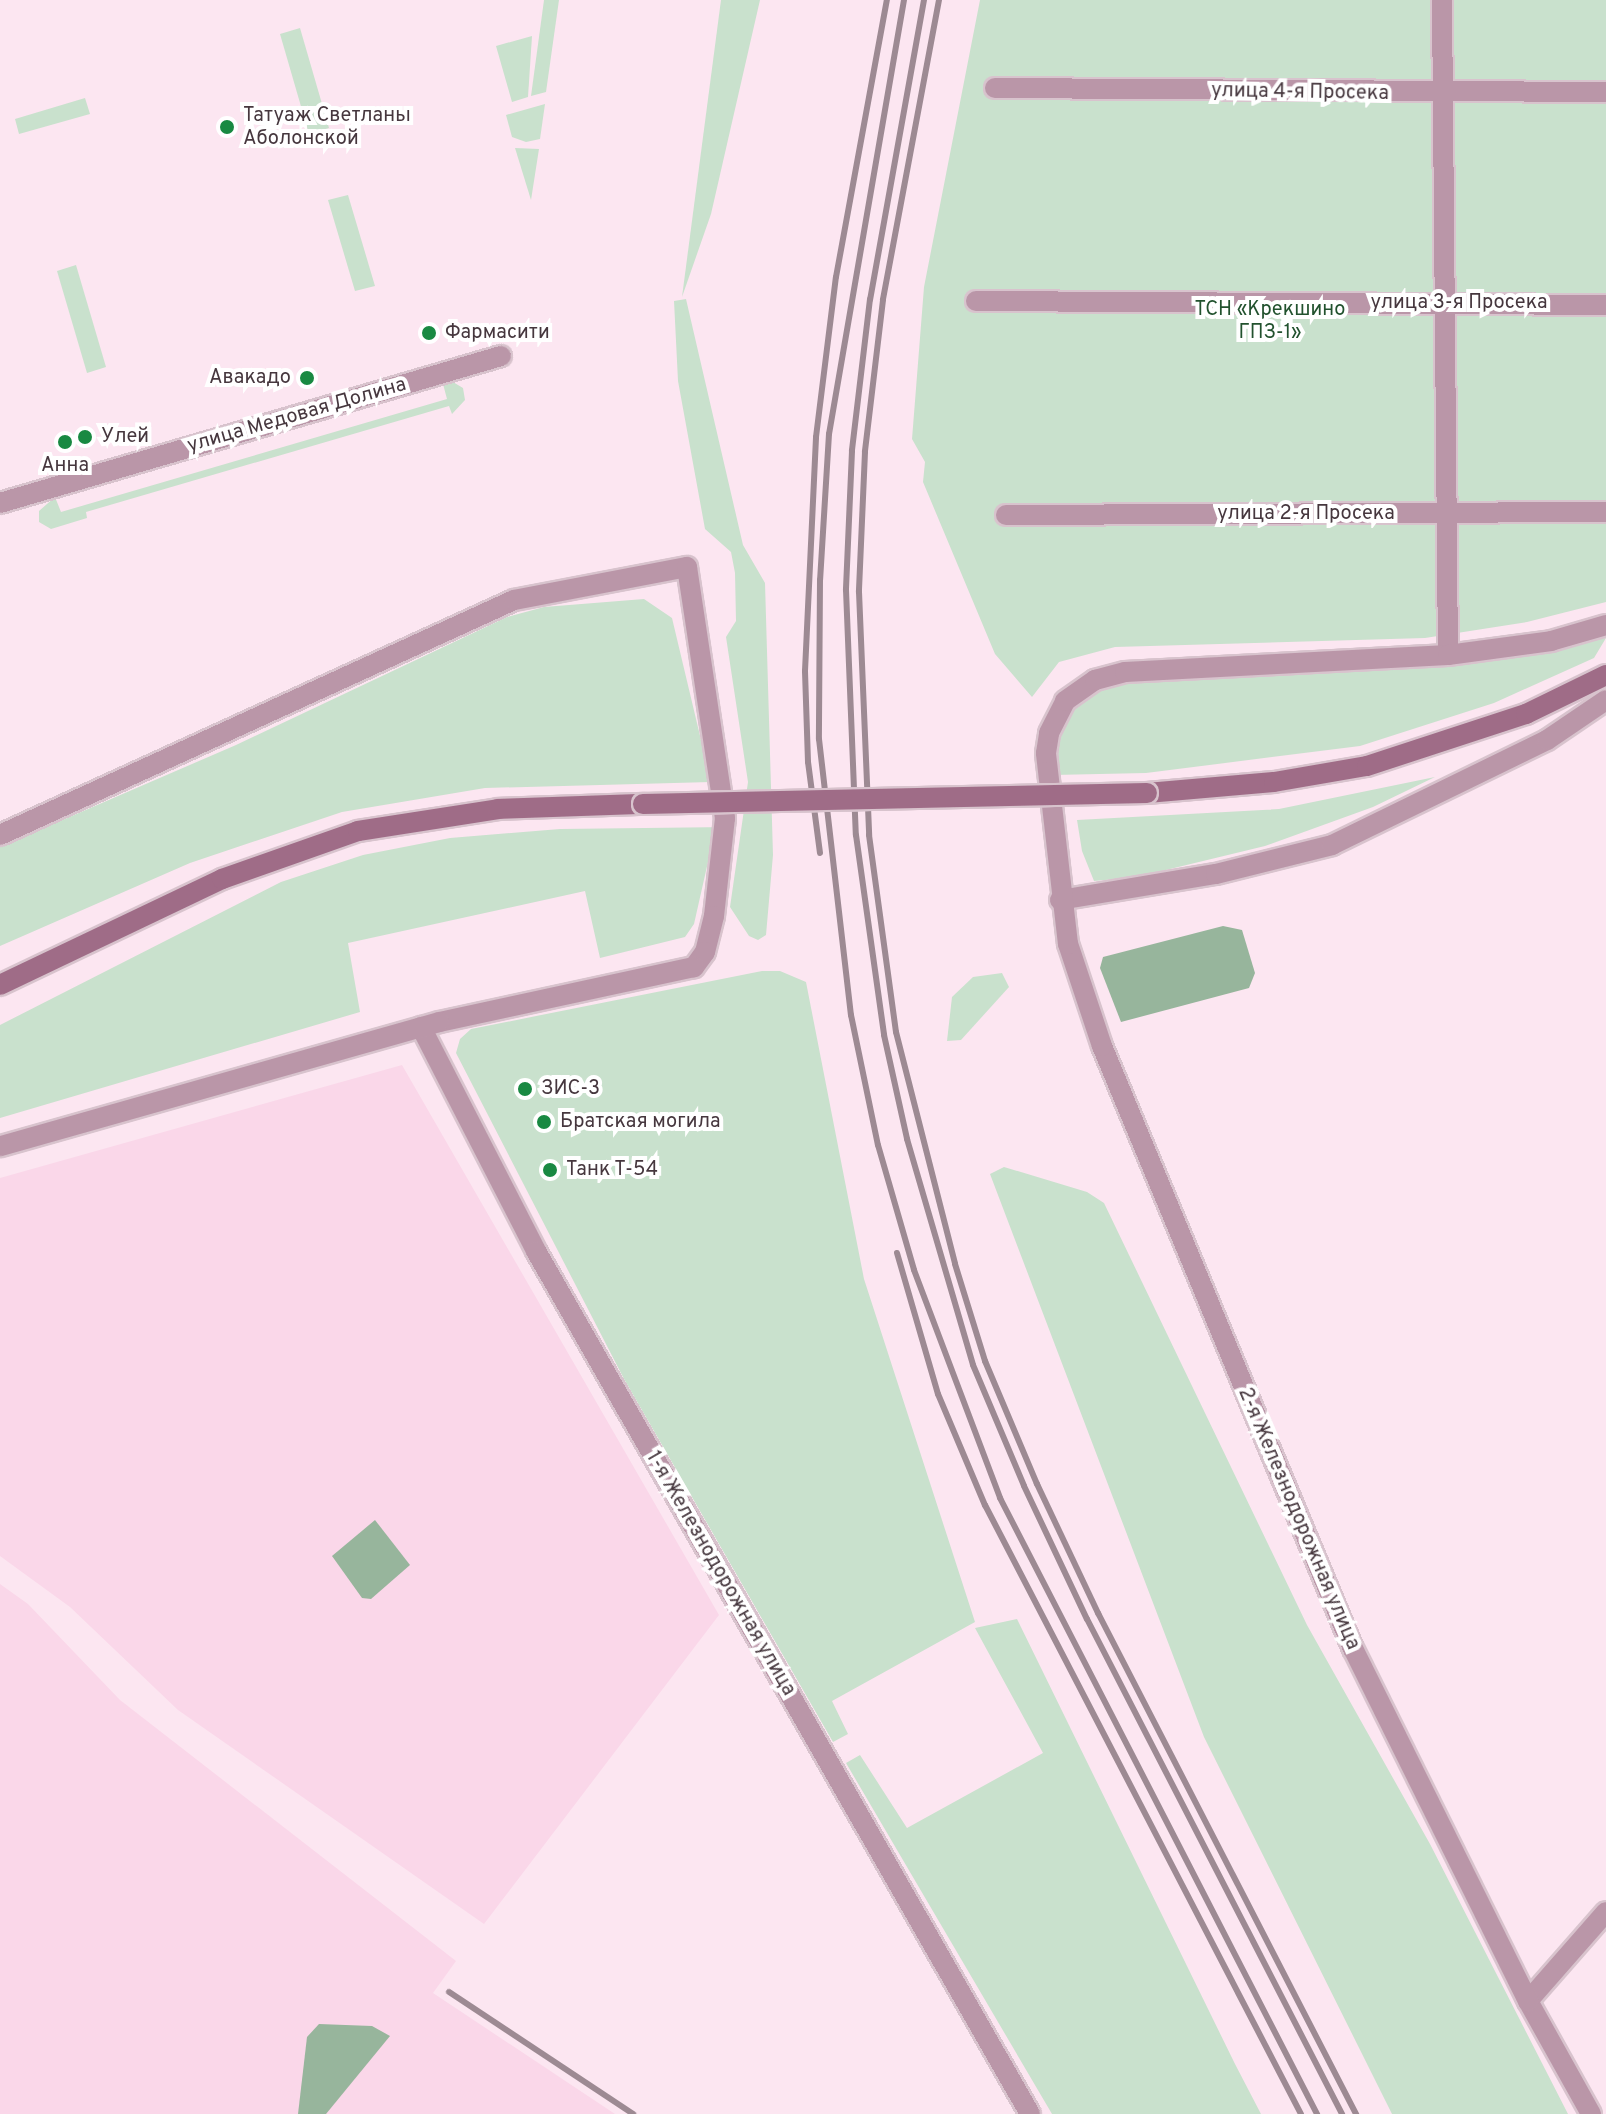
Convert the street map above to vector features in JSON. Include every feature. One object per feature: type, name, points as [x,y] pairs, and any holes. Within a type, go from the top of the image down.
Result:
[{"type":"main road","points":[[0,985],[222,879],[358,831],[498,809],[1147,793],[1274,782],[1376,764],[1526,714],[1606,675]]},
{"type":"street","points":[[1442,0],[1448,655]]},
{"type":"street","name":"улица 4-я Просека","points":[[995,88],[1442,95],[1606,92]]},
{"type":"street","name":"улица 3-я Просека","points":[[976,301],[1606,305]]},
{"type":"street","name":"улица Медовая Долина","points":[[0,503],[501,356]]},
{"type":"street","name":"улица 2-я Просека","points":[[1006,515],[1606,512]]},
{"type":"street","points":[[0,835],[514,600],[687,567],[725,818],[714,916],[703,958],[679,974],[421,1027],[0,1146]]},
{"type":"street","name":"2-я Железнодорожная улица","points":[[1591,2114],[1528,2001],[1322,1580],[1102,1046],[1068,944],[1060,900],[1046,753],[1059,710],[1082,688],[1125,672],[1448,655],[1551,641],[1606,625]]},
{"type":"street","points":[[1060,900],[1216,874],[1332,845],[1547,740],[1606,700]]},
{"type":"street","name":"1-я Железнодорожная улица","points":[[421,1027],[536,1251],[1030,2114]]},
{"type":"street","points":[[1528,2001],[1606,1912]]},
{"type":"shaded area","points":[[1223,926],[1242,930],[1255,973],[1249,988],[1121,1022],[1100,968],[1103,957]]},
{"type":"shaded area","points":[[402,1065],[719,1615],[484,1924],[178,1710],[70,1607],[0,1556],[0,1178]]},
{"type":"shaded area","points":[[375,1520],[410,1565],[371,1599],[362,1598],[332,1556]]},
{"type":"shaded area","points":[[0,1584],[28,1604],[120,1700],[456,1961],[433,1993],[615,2114],[0,2114]]},
{"type":"shaded area","points":[[319,2024],[372,2026],[390,2036],[326,2114],[298,2114],[307,2037]]},
{"type":"green space","points":[[544,0],[559,0],[546,92],[531,96]]},
{"type":"green space","points":[[721,0],[760,0],[711,214],[682,297]]},
{"type":"green space","name":"ТСН «Крекшино ГПЗ-1»","points":[[980,0],[1606,0],[1606,602],[1527,622],[1425,638],[1115,647],[1059,662],[1032,697],[995,654],[923,482],[925,462],[912,439],[924,287]]},
{"type":"green space","points":[[300,28],[329,128],[309,134],[280,34]]},
{"type":"green space","points":[[532,36],[528,97],[512,102],[496,46]]},
{"type":"green space","points":[[85,98],[90,114],[19,134],[15,119]]},
{"type":"green space","points":[[545,104],[540,139],[526,142],[512,137],[506,115]]},
{"type":"green space","points":[[515,148],[539,149],[531,200]]},
{"type":"green space","points":[[348,195],[375,286],[355,291],[328,200]]},
{"type":"green space","points":[[76,265],[106,367],[87,373],[57,271]]},
{"type":"green space","points":[[686,299],[743,545],[765,583],[773,855],[766,935],[758,940],[749,936],[730,907],[748,782],[726,637],[736,621],[735,573],[731,552],[705,529],[678,381],[674,301]]},
{"type":"green space","points":[[453,382],[463,388],[465,400],[452,414],[449,406],[86,512],[87,518],[51,529],[39,522],[39,511],[55,497],[61,512],[447,399],[443,384]]},
{"type":"green space","points":[[644,599],[672,618],[711,782],[485,788],[342,812],[190,863],[0,946],[0,847],[236,745],[507,617],[544,607]]},
{"type":"green space","points":[[1606,638],[1594,658],[1494,703],[1360,746],[1146,773],[1053,775],[1052,753],[1065,711],[1101,684]]},
{"type":"green space","points":[[1435,777],[1373,807],[1265,846],[1137,877],[1094,881],[1082,851],[1077,820],[1279,809]]},
{"type":"green space","points":[[729,827],[725,865],[708,862],[694,924],[685,937],[600,958],[585,891],[348,943],[360,1012],[0,1118],[0,1025],[281,882],[363,855],[450,838],[560,829]]},
{"type":"green space","points":[[762,971],[780,971],[806,982],[864,1279],[975,1622],[832,1701],[848,1734],[833,1742],[624,1379],[456,1053],[460,1039],[471,1029]]},
{"type":"green space","points":[[1002,973],[1009,987],[961,1040],[947,1041],[952,997],[973,977]]},
{"type":"green space","points":[[1004,1167],[1087,1192],[1104,1203],[1307,1625],[1430,1844],[1568,2114],[1392,2114],[1204,1737],[990,1174]]},
{"type":"green space","points":[[1017,1619],[1261,2114],[1052,2114],[846,1763],[860,1755],[907,1828],[1043,1753],[975,1628]]},
{"type":"railway","points":[[820,853],[808,762],[805,671],[816,437],[836,277],[887,0]]},
{"type":"railway","points":[[904,0],[829,434],[820,580],[819,739],[851,1015],[878,1145],[914,1270],[1000,1498],[1317,2114]]},
{"type":"railway","points":[[924,0],[870,299],[852,451],[846,590],[856,835],[884,1035],[907,1139],[973,1365],[1024,1486],[1087,1619],[1342,2114]]},
{"type":"railway","points":[[939,0],[883,300],[865,452],[859,592],[869,835],[896,1032],[955,1264],[985,1361],[1037,1484],[1098,1613],[1356,2114]]},
{"type":"railway","points":[[897,1253],[938,1394],[985,1505],[1301,2114]]},
{"type":"railway","points":[[449,1992],[633,2114]]},
{"type":"place","name":"Татуаж Светланы Аболонской","points":[[227,127]]},
{"type":"place","name":"Фармасити","points":[[429,333]]},
{"type":"place","name":"Авакадо","points":[[307,378]]},
{"type":"place","name":"Улей","points":[[85,437]]},
{"type":"place","name":"Анна","points":[[65,442]]},
{"type":"place","name":"ЗИС-3","points":[[525,1089]]},
{"type":"place","name":"Братская могила","points":[[544,1122]]},
{"type":"place","name":"Танк Т-54","points":[[550,1170]]}]
